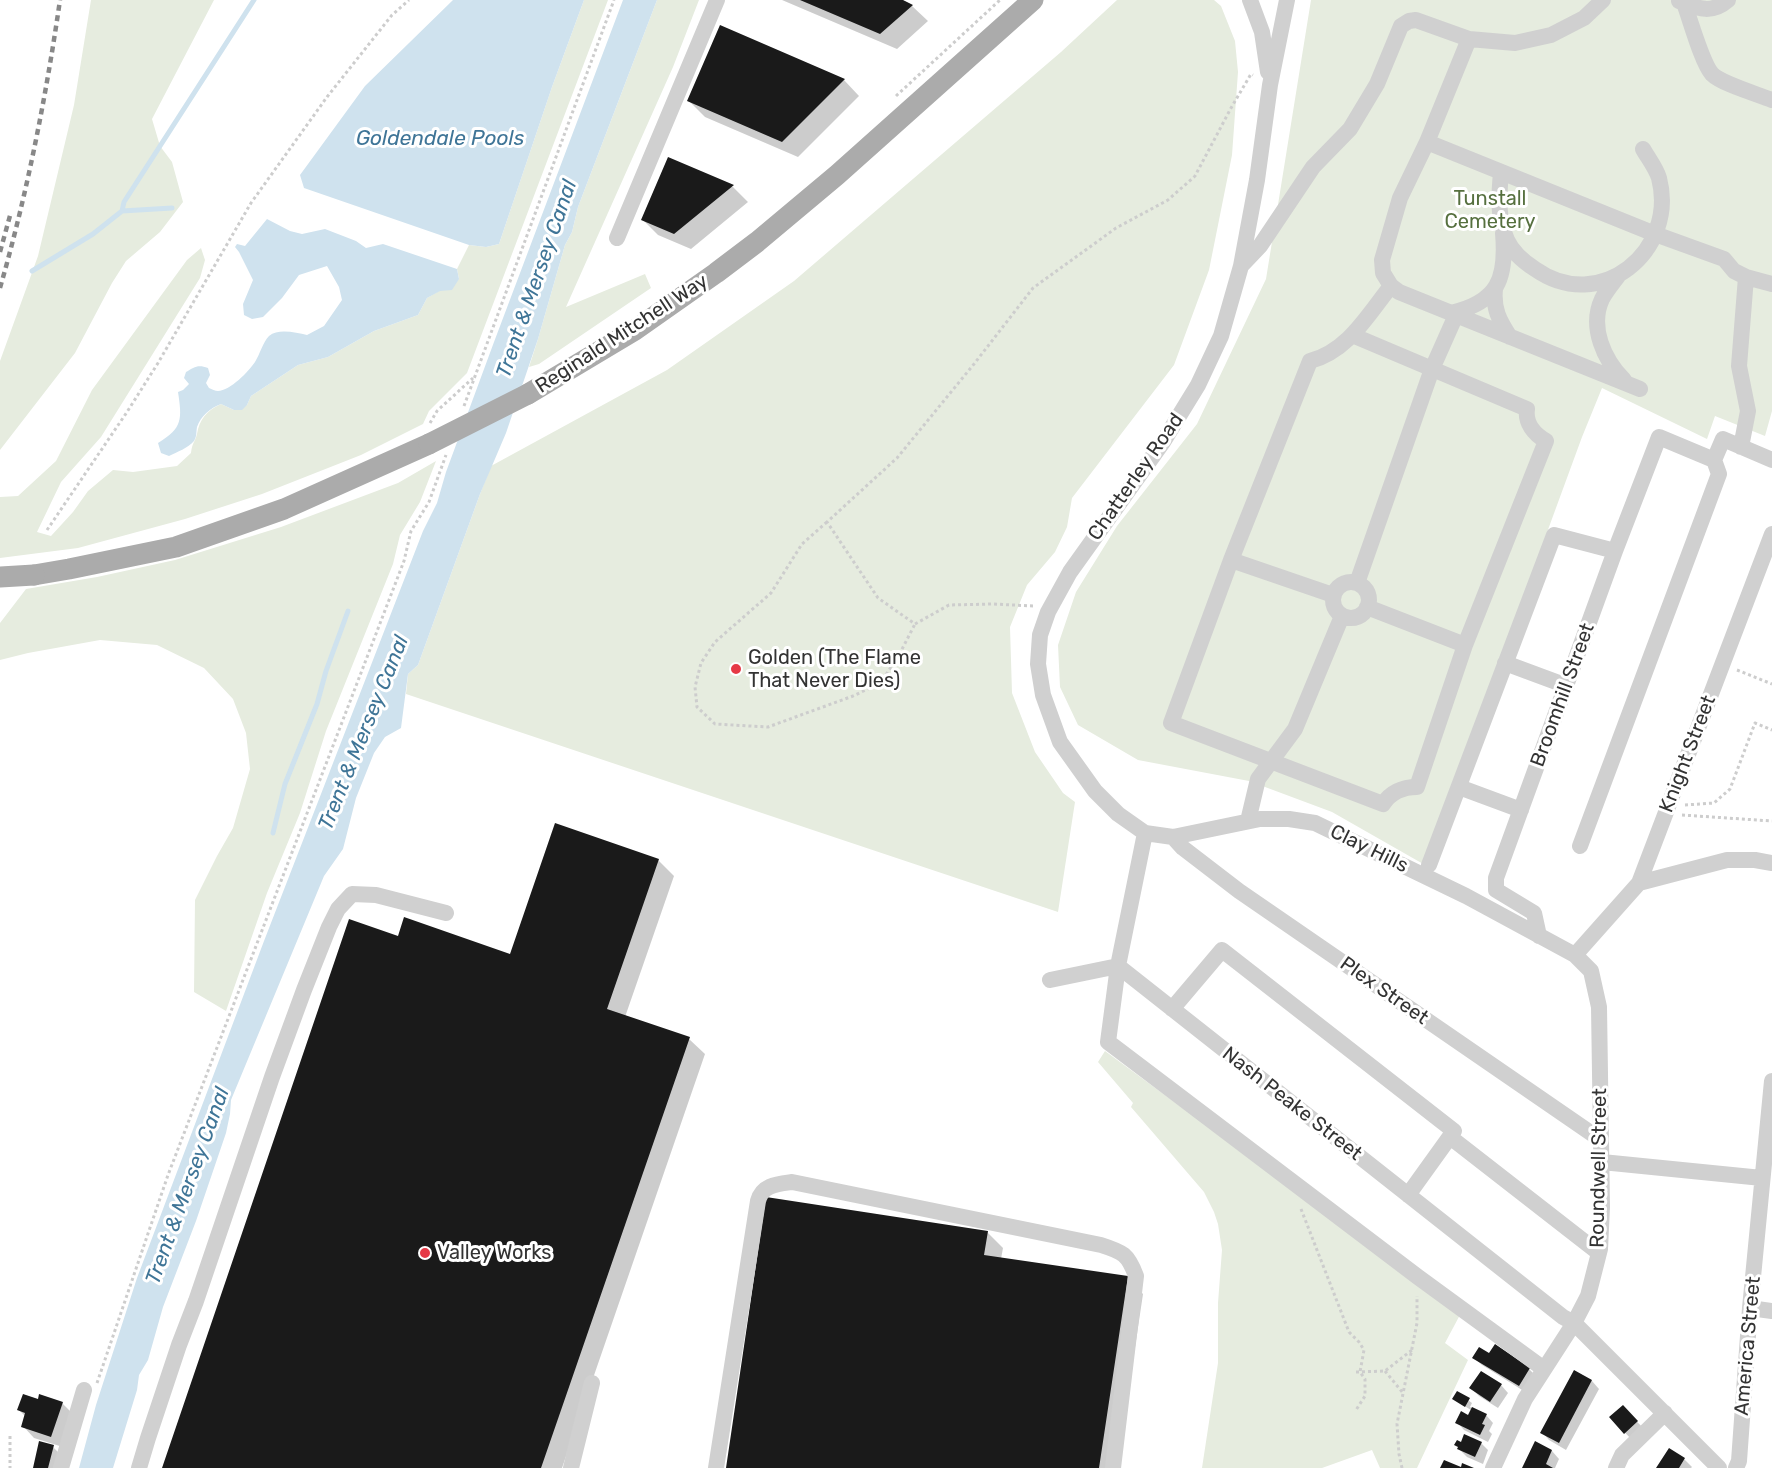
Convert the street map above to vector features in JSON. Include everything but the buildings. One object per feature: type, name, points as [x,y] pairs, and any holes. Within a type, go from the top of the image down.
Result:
[{"type":"main road","name":"Reginald Mitchell Way","points":[[0,577],[34,575],[176,547],[284,509],[433,447],[528,394],[635,330],[757,242],[837,175],[1032,0]]},
{"type":"street","points":[[618,238],[717,0]]},
{"type":"street","name":"Chatterley Road","points":[[1250,0],[1262,32],[1270,85]]},
{"type":"street","name":"Chatterley Road","points":[[1145,833],[1118,814],[1095,791],[1060,742],[1043,695],[1038,664],[1040,635],[1048,612],[1070,572],[1163,442],[1198,385],[1221,336],[1241,266],[1257,180],[1270,85],[1287,0]]},
{"type":"street","points":[[1241,266],[1260,246],[1313,167],[1350,129],[1377,84],[1401,26],[1416,20],[1469,39],[1515,43],[1551,35],[1584,18],[1604,0]]},
{"type":"street","points":[[1680,2],[1702,10],[1721,6],[1728,0]]},
{"type":"street","points":[[1680,2],[1711,73],[1724,81],[1772,100]]},
{"type":"street","points":[[1469,39],[1428,142],[1400,198],[1382,260],[1383,273],[1391,286],[1399,292],[1634,387],[1614,370],[1605,354],[1598,333],[1597,314],[1602,298],[1619,275]]},
{"type":"street","points":[[1428,142],[1655,234],[1724,259],[1734,271],[1772,284]]},
{"type":"street","points":[[1503,229],[1507,242],[1524,262],[1541,274],[1561,282],[1590,285],[1612,280],[1646,250],[1655,234],[1662,202],[1659,176],[1643,149]]},
{"type":"street","points":[[1502,172],[1498,200],[1504,248],[1493,303],[1510,337]]},
{"type":"street","points":[[1357,583],[1432,369],[1454,314],[1479,304],[1489,297],[1507,275],[1533,268]]},
{"type":"street","points":[[1741,447],[1748,411],[1739,366],[1746,277]]},
{"type":"street","points":[[1352,335],[1527,409],[1526,415],[1533,431],[1546,441],[1465,645],[1418,787],[1399,790],[1388,797],[1383,804],[1171,723],[1231,560],[1310,361],[1325,357],[1352,335],[1391,286]]},
{"type":"street","name":"Broomhill Street","points":[[1539,936],[1534,913],[1496,890],[1496,878],[1615,551],[1659,437],[1714,460]]},
{"type":"street","points":[[1580,846],[1719,474],[1714,460],[1723,439],[1772,460]]},
{"type":"street","name":"Knight Street","points":[[1575,955],[1639,883],[1772,534]]},
{"type":"street","points":[[1429,865],[1554,535],[1615,551]]},
{"type":"street","points":[[1231,560],[1333,595]]},
{"type":"street","points":[[1345,583],[1357,583],[1367,592],[1369,598],[1367,607],[1361,616],[1355,618],[1342,616],[1334,608],[1333,595],[1339,586],[1345,583]]},
{"type":"street","points":[[1367,607],[1465,645]]},
{"type":"street","points":[[1248,821],[1258,779],[1295,729],[1342,616]]},
{"type":"street","points":[[1505,663],[1567,686]]},
{"type":"street","points":[[1459,787],[1521,810]]},
{"type":"street","name":"Clay Hills","points":[[1145,833],[1173,837],[1260,819],[1289,819],[1315,823],[1466,896],[1575,955]]},
{"type":"street","points":[[1145,833],[1118,966],[1108,1042],[1418,1277],[1544,1369]]},
{"type":"street","name":"Plex Street","points":[[1173,837],[1239,891],[1601,1140]]},
{"type":"street","points":[[1639,883],[1727,860],[1768,862]]},
{"type":"street","points":[[139,1468],[147,1438],[272,1077],[304,990],[338,909],[352,894],[376,895],[446,913]]},
{"type":"street","points":[[1172,1009],[1222,950],[1454,1131],[1408,1195]]},
{"type":"street","name":"Roundwell Street","points":[[1493,1468],[1525,1399],[1574,1323],[1588,1296],[1599,1253],[1602,1161],[1599,1007],[1591,971],[1575,955]]},
{"type":"street","points":[[1050,980],[1118,966]]},
{"type":"street","name":"Nash Peake Street","points":[[1118,966],[1563,1317],[1574,1323]]},
{"type":"street","name":"America Street","points":[[1737,1468],[1750,1308],[1766,1204],[1762,1178],[1772,1081]]},
{"type":"street","points":[[1450,1137],[1599,1253]]},
{"type":"street","points":[[1602,1161],[1762,1178]]},
{"type":"street","points":[[716,1468],[760,1193],[776,1184],[792,1182],[1101,1245],[1120,1251],[1130,1261],[1136,1276],[1113,1468]]},
{"type":"street","points":[[1750,1308],[1772,1311]]},
{"type":"street","points":[[1574,1323],[1719,1468]]},
{"type":"street","points":[[571,1468],[592,1383]]},
{"type":"street","points":[[61,1468],[89,1391]]},
{"type":"street","points":[[1616,1468],[1622,1455],[1665,1413]]},
{"type":"path","points":[[47,530],[152,373],[251,203],[327,97],[392,15],[409,0]]},
{"type":"path","points":[[463,408],[614,0]]},
{"type":"path","points":[[893,98],[1000,0]]},
{"type":"path","points":[[1048,612],[1029,605],[950,605],[915,624],[885,676],[872,687],[768,727],[715,724],[698,707],[695,687],[701,663],[716,642],[771,593],[802,544],[897,458],[1033,288],[1116,228],[1168,200],[1195,176],[1251,74],[1270,85]]},
{"type":"path","points":[[89,1391],[168,1175],[404,561],[411,531],[429,502],[433,447],[426,430],[437,411],[474,377]]},
{"type":"path","points":[[827,522],[878,598],[915,624]]},
{"type":"path","points":[[1722,664],[1772,684]]},
{"type":"path","points":[[1667,810],[1714,803],[1730,789],[1755,723],[1772,730]]},
{"type":"path","points":[[1667,810],[1772,821]]},
{"type":"path","points":[[1290,1179],[1349,1332],[1359,1341],[1364,1350],[1358,1372]]},
{"type":"path","points":[[1402,1468],[1397,1424],[1417,1323],[1418,1277]]},
{"type":"path","points":[[1358,1372],[1385,1371],[1412,1350]]},
{"type":"path","points":[[1385,1371],[1403,1394]]},
{"type":"path","points":[[1356,1410],[1365,1396],[1366,1387],[1365,1379],[1358,1372]]},
{"type":"path","points":[[10,1436],[10,1468]]},
{"type":"green space","points":[[91,0],[214,0],[152,119],[160,146],[172,162],[183,202],[160,232],[126,261],[75,353],[0,450],[0,361],[38,256],[74,105]]},
{"type":"green space","points":[[584,0],[608,0],[467,373],[429,411],[423,424],[361,455],[262,494],[185,519],[78,548],[0,558],[0,497],[18,496],[56,461],[92,390],[187,260],[201,248],[205,260],[200,278],[101,437],[61,482],[37,532],[51,536],[88,491],[113,470],[133,472],[177,466],[191,453],[200,424],[204,416],[212,409],[221,404],[234,410],[247,405],[251,396],[298,365],[328,357],[374,331],[418,315],[427,298],[459,279],[457,269],[469,245],[486,247],[499,244]]},
{"type":"green space","points":[[657,0],[699,0],[673,67],[566,307],[645,274],[651,288],[539,364],[529,367],[578,207]]},
{"type":"green space","points":[[1117,0],[1214,0],[1221,6],[1235,41],[1238,72],[1232,155],[1209,270],[1174,365],[1072,498],[1067,527],[1055,552],[1027,585],[1010,627],[1012,693],[1035,752],[1063,793],[1075,802],[1058,912],[406,694],[408,674],[418,665],[491,466],[667,370],[794,281],[1061,52]]},
{"type":"green space","name":"Tunstall Cemetery","points":[[1311,0],[1772,0],[1772,411],[1765,436],[1715,416],[1707,439],[1602,388],[1425,865],[1332,812],[1249,781],[1138,760],[1078,725],[1060,687],[1058,645],[1076,592],[1117,526],[1197,424],[1266,279]]},
{"type":"green space","points":[[436,461],[420,502],[400,535],[393,564],[326,731],[300,813],[267,893],[226,1011],[194,992],[195,900],[233,828],[250,769],[246,733],[233,699],[204,668],[157,645],[100,640],[0,660],[0,623],[26,589],[175,560],[281,527],[398,483]]},
{"type":"green space","points":[[1105,1051],[1461,1313],[1445,1343],[1468,1360],[1417,1468],[1380,1468],[1372,1450],[1322,1468],[1202,1468],[1218,1363],[1218,1303],[1222,1250],[1218,1224],[1204,1192],[1131,1107],[1133,1103],[1098,1062]]},
{"type":"water","name":"Goldendale Pools","points":[[453,0],[584,0],[499,244],[486,247],[469,245],[304,188],[300,175],[365,86]]},
{"type":"water","name":"Trent & Mersey Canal","points":[[623,0],[657,0],[578,207],[538,339],[506,433],[480,494],[418,665],[408,674],[401,728],[385,737],[374,753],[356,798],[343,849],[324,876],[231,1100],[226,1133],[163,1307],[148,1360],[139,1375],[137,1390],[113,1468],[79,1468],[96,1405],[137,1278],[264,941],[423,531],[437,503],[446,472],[494,342]]},
{"type":"water","points":[[267,219],[290,231],[302,234],[325,229],[356,241],[366,248],[383,244],[457,269],[459,279],[452,290],[440,291],[427,298],[418,315],[374,331],[328,357],[298,365],[251,396],[242,410],[234,410],[221,404],[213,408],[201,419],[197,427],[196,438],[192,443],[169,456],[161,453],[158,443],[172,432],[179,422],[178,392],[189,384],[184,378],[186,372],[201,366],[208,368],[210,375],[206,383],[209,388],[218,391],[228,388],[252,366],[269,336],[283,332],[307,335],[324,326],[342,300],[339,287],[327,266],[299,275],[282,298],[263,317],[252,319],[244,315],[243,304],[253,280],[235,247],[237,244],[245,246]]},
{"type":"waterway","points":[[32,271],[93,234],[122,211],[124,202],[254,0]]},
{"type":"waterway","points":[[122,211],[172,208]]},
{"type":"waterway","points":[[273,833],[285,784],[317,704],[326,671],[348,611]]},
{"type":"railway","points":[[0,288],[35,145],[60,0]]},
{"type":"railway","points":[[0,252],[11,212]]},
{"type":"place","name":"Golden (The Flame That Never Dies)","points":[[736,669]]},
{"type":"place","name":"Valley Works","points":[[425,1253]]}]
